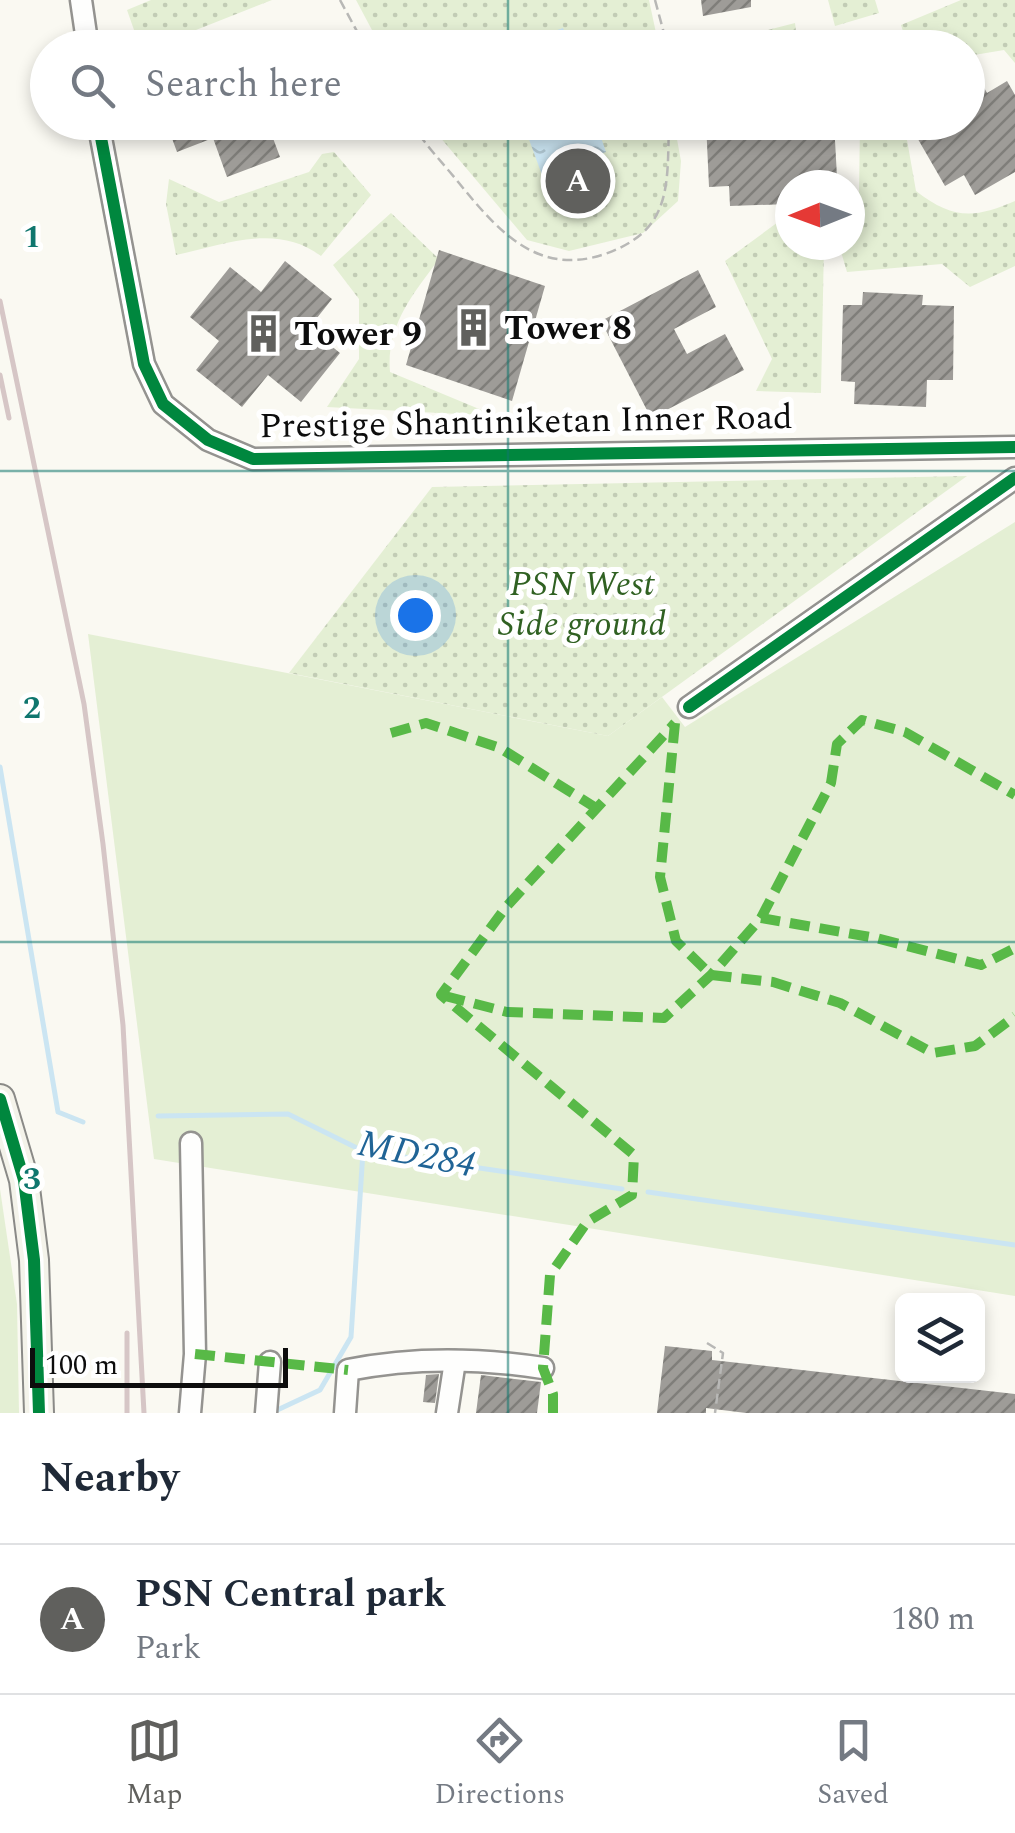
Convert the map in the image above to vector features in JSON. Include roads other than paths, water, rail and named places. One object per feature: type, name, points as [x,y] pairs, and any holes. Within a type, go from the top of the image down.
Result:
[{"type":"street","points":[[81,0],[85,30]]},
{"type":"street","name":"Prestige Shantiniketan Inner Road","points":[[101,140],[144,364],[163,404],[208,440],[253,460],[1015,447]]},
{"type":"street","points":[[689,706],[1015,478]]},
{"type":"street","points":[[0,1099],[24,1180],[34,1260],[39,1413]]},
{"type":"street","points":[[190,1413],[194,1354],[191,1143]]},
{"type":"street","points":[[345,1413],[348,1370],[388,1362],[455,1361],[543,1368]]},
{"type":"street","points":[[448,1413],[455,1361]]},
{"type":"street","points":[[266,1413],[270,1362]]},
{"type":"water","points":[[529,140],[602,140],[606,152],[542,175]]},
{"type":"waterway","name":"MD284","points":[[0,767],[58,1112],[83,1122]]},
{"type":"waterway","name":"MD284","points":[[158,1116],[288,1114],[363,1151],[622,1189]]},
{"type":"waterway","points":[[273,1412],[320,1390],[351,1337],[363,1151]]},
{"type":"waterway","name":"MD284","points":[[648,1192],[1015,1245]]},
{"type":"railway","points":[[0,301],[84,704],[103,844],[123,1025],[144,1413]]},
{"type":"railway","points":[[0,375],[9,418]]},
{"type":"railway","points":[[127,1333],[127,1413]]},
{"type":"place","name":"PSN Central park","points":[[578,181]]},
{"type":"place","name":"Tower 8","points":[[474,328]]},
{"type":"place","name":"Tower 9","points":[[264,334]]},
{"type":"park label","name":"PSN West Side ground","points":[[582,604]]}]
